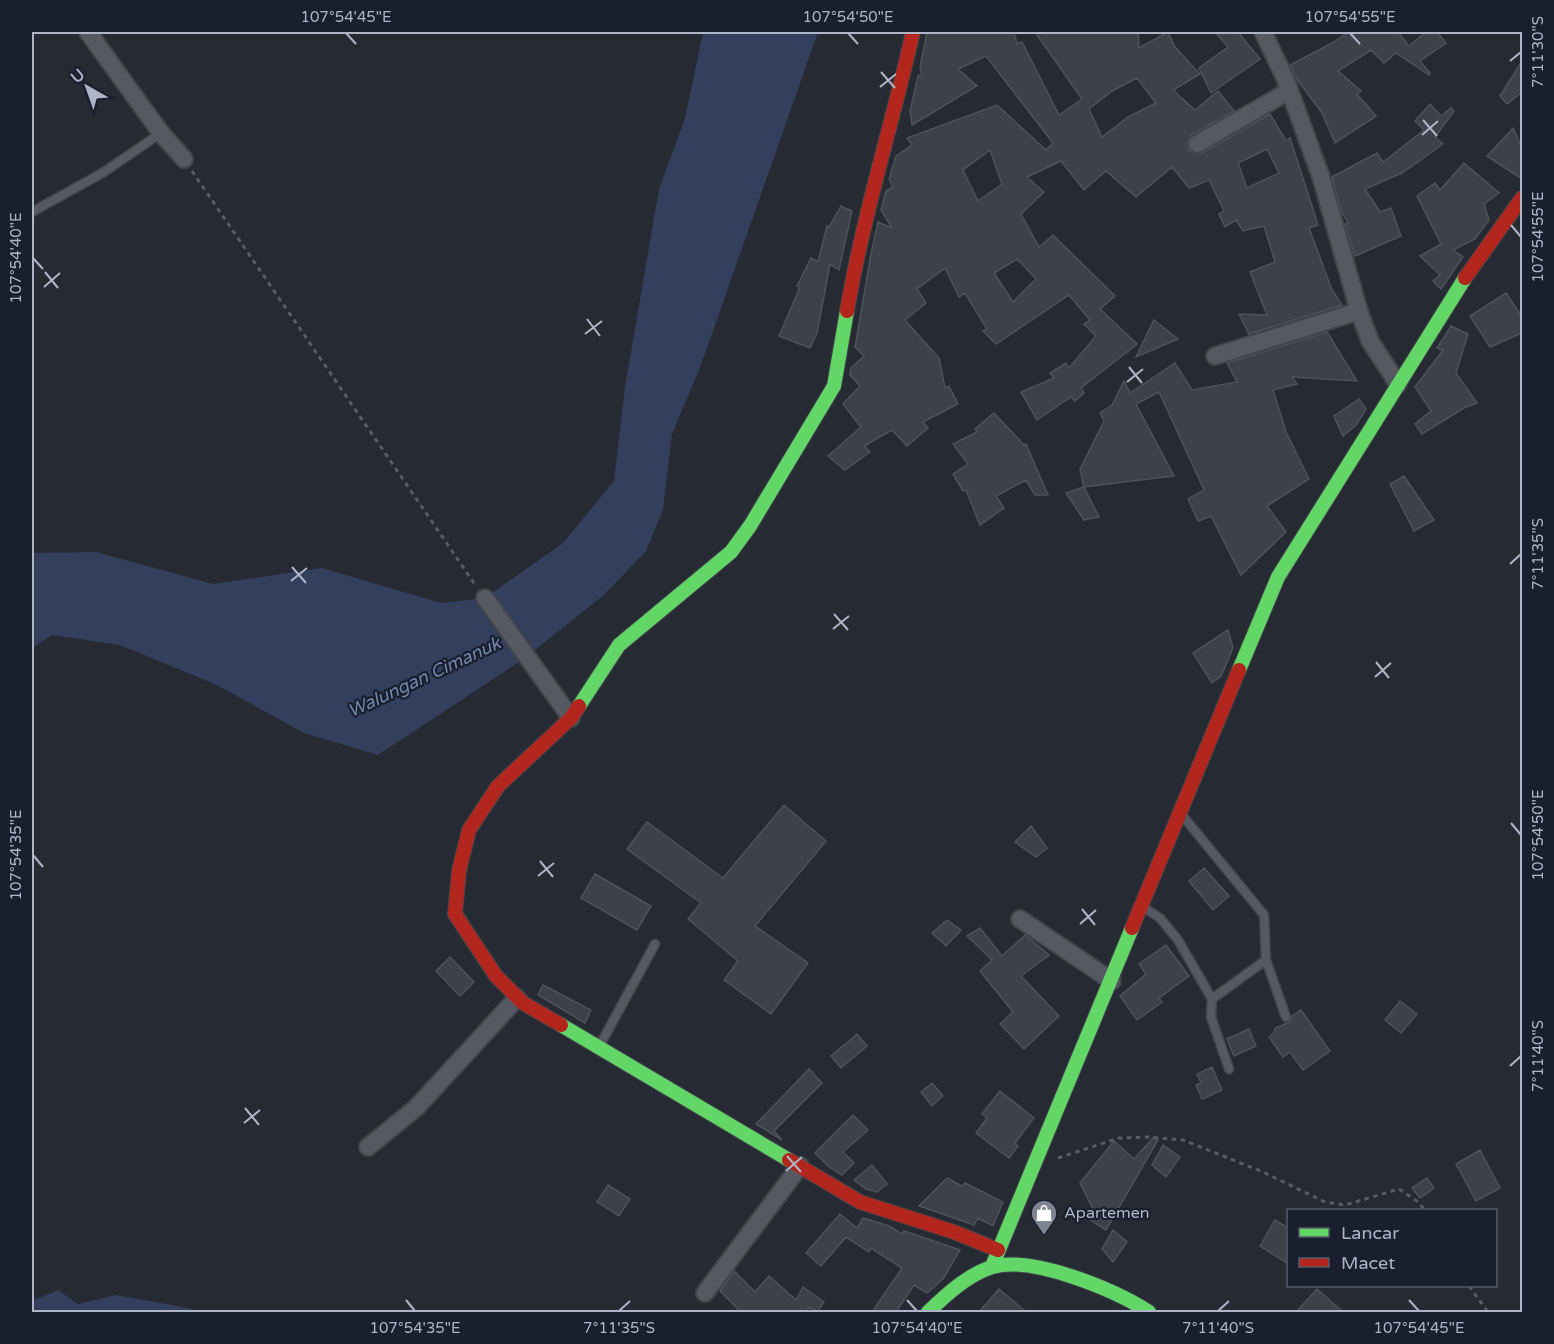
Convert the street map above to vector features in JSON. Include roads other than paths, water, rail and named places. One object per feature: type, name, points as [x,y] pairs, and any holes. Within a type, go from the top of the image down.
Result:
[{"type":"street","points":[[88,32],[161,133],[184,159]]},
{"type":"street","points":[[913,32],[857,251],[834,386],[750,526],[731,552],[619,645],[571,718],[486,802],[469,830],[459,871],[455,914],[484,961],[517,998],[860,1202],[954,1232],[998,1250]]},
{"type":"street","points":[[1263,32],[1289,91],[1321,177],[1359,311],[1375,351],[1398,384]]},
{"type":"street","points":[[1197,144],[1289,91]]},
{"type":"street","points":[[992,1266],[1143,907],[1278,577],[1454,294],[1522,198]]},
{"type":"street","points":[[1215,356],[1359,311]]},
{"type":"street","points":[[485,598],[571,718]]},
{"type":"street","points":[[1020,919],[1112,981]]},
{"type":"street","points":[[368,1147],[416,1108],[517,998]]},
{"type":"street","points":[[705,1293],[800,1166]]},
{"type":"street","points":[[928,1312],[942,1299],[992,1266],[1019,1266],[1064,1273],[1095,1282],[1149,1312]]},
{"type":"lane","points":[[32,212],[104,172],[161,133]]},
{"type":"lane","points":[[1181,814],[1263,915],[1266,960],[1286,1017]]},
{"type":"lane","points":[[1143,907],[1160,918],[1178,940],[1212,999],[1211,1017],[1229,1069]]},
{"type":"lane","points":[[598,1048],[655,944]]},
{"type":"lane","points":[[1212,999],[1266,960]]},
{"type":"water","name":"Walungan Cimanuk","points":[[703,32],[818,32],[701,365],[672,434],[663,510],[646,551],[604,595],[525,658],[378,755],[304,733],[217,685],[120,645],[52,635],[32,648],[32,553],[96,552],[213,584],[322,568],[441,603],[485,598],[563,543],[614,481],[625,387],[659,189],[685,118]]},
{"type":"water","points":[[58,1290],[78,1304],[116,1295],[188,1308],[197,1312],[32,1312],[32,1301]]},
{"type":"place","name":"Apartemen","points":[[1044,1236]]}]
